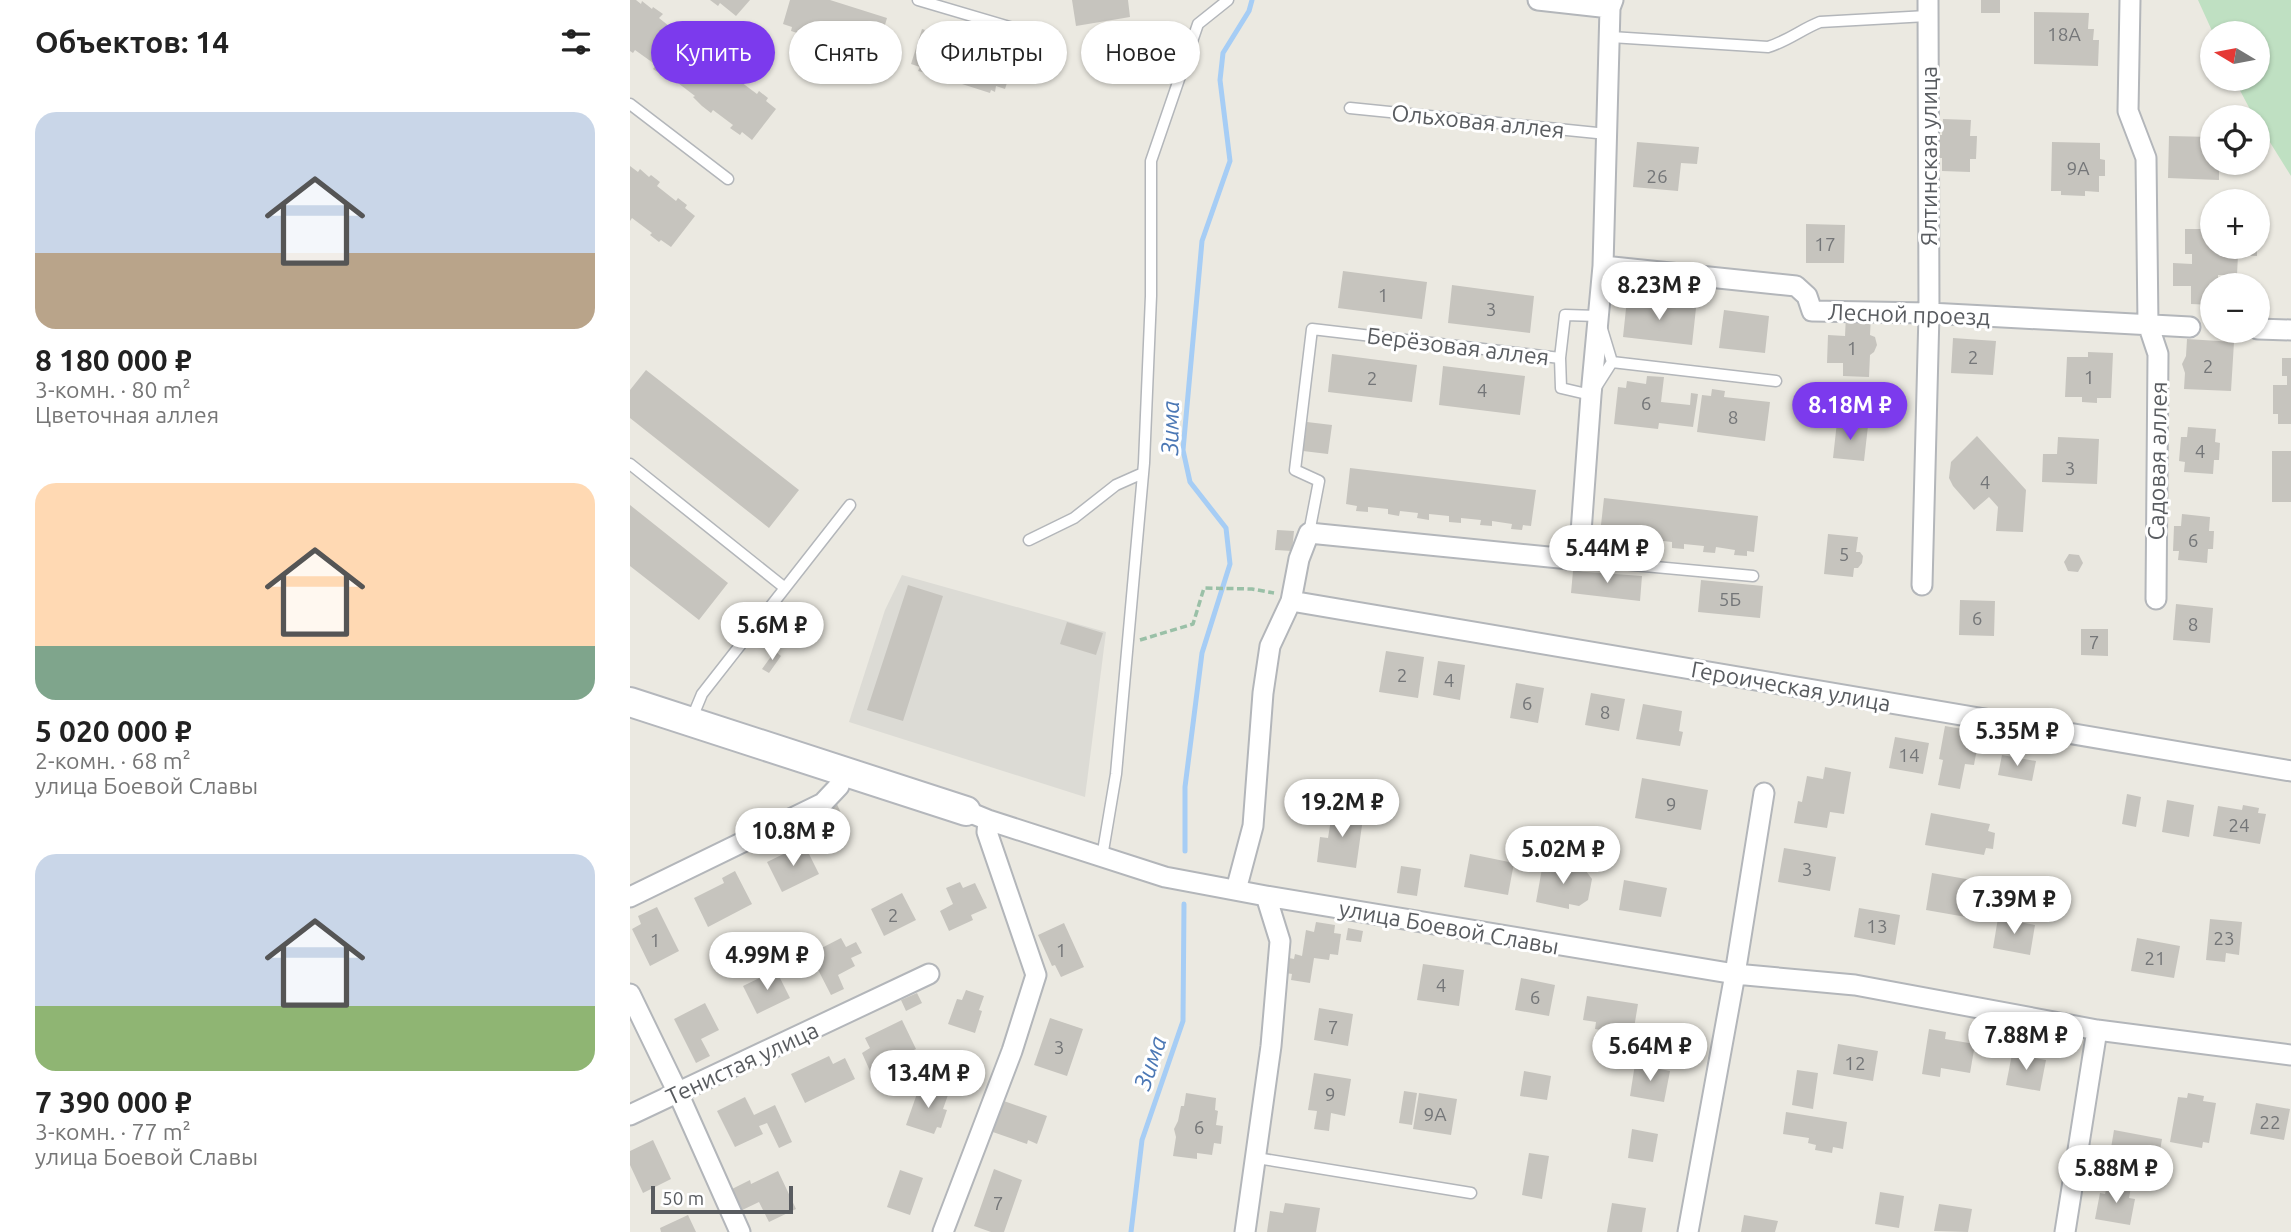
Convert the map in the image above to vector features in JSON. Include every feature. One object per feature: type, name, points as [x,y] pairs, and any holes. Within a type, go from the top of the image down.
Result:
[{"type":"street","points":[[1236,890],[1253,826],[1263,694],[1270,646],[1291,599],[1298,559],[1309,533],[1579,560],[1603,266],[1612,4],[1538,0]]},
{"type":"street","name":"Садовая аллея","points":[[2130,0],[2128,111],[2146,158],[2148,324],[2158,354],[2156,599]]},
{"type":"street","name":"Ялтинская улица","points":[[1922,585],[1929,313],[1927,8]]},
{"type":"street","name":"Лесной проезд","points":[[1603,266],[1796,286],[1807,296],[1812,311],[1929,313],[2190,327]]},
{"type":"street","points":[[2270,329],[2291,330]]},
{"type":"street","name":"Героическая улица","points":[[1291,599],[2291,771]]},
{"type":"street","name":"улица Боевой Славы","points":[[630,702],[1165,877],[1735,974],[1855,985],[2097,1030],[2291,1055]]},
{"type":"street","points":[[630,897],[822,803],[839,786],[843,773]]},
{"type":"street","points":[[1688,1232],[1735,974],[1764,793]]},
{"type":"street","points":[[943,1232],[1012,1051],[1036,975],[987,832],[977,816]]},
{"type":"street","points":[[1245,1232],[1272,1046],[1280,941],[1266,896]]},
{"type":"street","name":"Тенистая улица","points":[[630,1115],[929,974]]},
{"type":"street","points":[[630,994],[740,1232]]},
{"type":"street","points":[[2065,1232],[2097,1030]]},
{"type":"lane","points":[[920,0],[990,21]]},
{"type":"lane","points":[[1102,857],[1116,774],[1143,473],[1151,296],[1151,161],[1198,24],[1228,0]]},
{"type":"lane","points":[[1611,37],[1768,47],[1786,41],[1806,27],[1820,22],[1927,8]]},
{"type":"lane","points":[[630,104],[728,179]]},
{"type":"lane","name":"Ольховая аллея","points":[[1350,108],[1607,134]]},
{"type":"lane","points":[[1560,358],[1565,315],[1598,316],[1612,362],[1591,395]]},
{"type":"lane","name":"Берёзовая аллея","points":[[1309,533],[1319,481],[1295,470],[1312,329],[1560,358],[1561,388],[1591,395]]},
{"type":"lane","points":[[1612,362],[1776,381]]},
{"type":"lane","points":[[630,464],[785,588]]},
{"type":"lane","points":[[1029,540],[1074,518],[1116,485],[1143,473]]},
{"type":"lane","points":[[690,722],[702,694],[850,505]]},
{"type":"lane","points":[[1579,560],[1753,576]]},
{"type":"lane","points":[[1257,1158],[1471,1193]]},
{"type":"path","points":[[1128,643],[1193,624],[1203,588],[1235,589],[1291,599]]},
{"type":"shaded area","points":[[902,575],[1106,632],[1085,797],[849,722],[885,610]]},
{"type":"green space","points":[[2198,0],[2291,0],[2291,176],[2270,142],[2270,105],[2248,105],[2240,91],[2270,91],[2270,21],[2208,21]]},
{"type":"building","points":[[630,0],[641,4],[642,1],[663,14],[659,18],[663,21],[651,21],[651,61],[635,50],[633,53],[630,51]]},
{"type":"building","points":[[710,0],[750,0],[736,16],[720,3],[718,6]]},
{"type":"building","points":[[790,0],[830,0],[887,18],[886,21],[789,21],[789,26],[783,24]]},
{"type":"building","points":[[1072,0],[1128,0],[1130,17],[1081,21],[1081,25],[1076,26]]},
{"type":"building","points":[[1981,0],[2000,0],[2000,13],[1981,13]]},
{"type":"building","points":[[2034,12],[2089,13],[2088,29],[2094,29],[2093,40],[2099,40],[2098,66],[2034,64]]},
{"type":"building","points":[[916,48],[916,66],[911,64]]},
{"type":"building","points":[[679,84],[744,84],[757,94],[759,91],[776,109],[752,140],[742,132],[740,135],[730,128],[733,125],[713,110],[711,113],[693,97],[695,96]]},
{"type":"building","points":[[962,84],[1007,84],[1005,89],[996,86],[995,92],[991,90],[990,93]]},
{"type":"building","points":[[1943,119],[1971,120],[1970,136],[1977,136],[1976,159],[1970,159],[1970,172],[1942,171],[1942,158],[1934,158],[1935,135],[1942,135]]},
{"type":"building","points":[[2169,136],[2200,137],[2200,175],[2219,175],[2219,180],[2168,178]]},
{"type":"building","points":[[1637,142],[1699,147],[1697,164],[1681,163],[1678,191],[1633,187]]},
{"type":"building","points":[[2052,142],[2100,143],[2100,159],[2105,160],[2105,176],[2099,176],[2099,192],[2085,191],[2085,196],[2061,195],[2061,191],[2051,191]]},
{"type":"building","points":[[630,166],[638,172],[640,169],[649,177],[651,175],[660,182],[657,186],[676,201],[678,198],[687,205],[685,208],[695,216],[671,247],[661,240],[659,242],[632,218],[630,221]]},
{"type":"building","points":[[1806,224],[1845,225],[1844,263],[1806,263]]},
{"type":"building","points":[[2185,229],[2200,229],[2200,259],[2238,259],[2237,273],[2200,273],[2200,304],[2191,304],[2191,286],[2173,286],[2173,263],[2192,264],[2192,254],[2185,254]]},
{"type":"building","points":[[1343,271],[1427,282],[1422,319],[1338,308]]},
{"type":"building","points":[[1452,285],[1534,296],[1530,333],[1448,323]]},
{"type":"building","points":[[1627,299],[1696,308],[1692,345],[1623,337]]},
{"type":"building","points":[[1724,310],[1769,316],[1765,353],[1719,348]]},
{"type":"building","points":[[1846,315],[1871,316],[1870,335],[1875,337],[1877,345],[1870,355],[1869,377],[1843,376],[1843,363],[1827,363],[1828,335],[1845,336]]},
{"type":"building","points":[[1953,338],[1996,341],[1993,375],[1951,373]]},
{"type":"building","points":[[2187,339],[2200,340],[2200,343],[2234,343],[2231,391],[2184,389],[2185,373],[2182,364],[2186,356]]},
{"type":"building","points":[[2088,352],[2113,353],[2111,398],[2097,398],[2097,403],[2082,402],[2082,397],[2065,397],[2067,357],[2088,357]]},
{"type":"building","points":[[1332,354],[1417,365],[1412,402],[1328,392]]},
{"type":"building","points":[[2282,358],[2291,358],[2291,424],[2278,424],[2278,414],[2273,414],[2273,385],[2287,385],[2287,376],[2282,376]]},
{"type":"building","points":[[1443,366],[1525,376],[1520,415],[1439,405]]},
{"type":"building","points":[[646,370],[799,490],[769,528],[630,418],[630,390]]},
{"type":"building","points":[[1647,376],[1664,377],[1661,402],[1690,405],[1691,393],[1698,394],[1693,427],[1659,423],[1658,429],[1614,424],[1618,387],[1626,388],[1627,381],[1646,384]]},
{"type":"building","points":[[1712,389],[1725,391],[1724,397],[1770,402],[1765,441],[1697,432],[1702,395],[1711,396]]},
{"type":"building","points":[[1307,422],[1332,425],[1328,454],[1303,451]]},
{"type":"building","points":[[1837,422],[1868,426],[1864,461],[1833,458]]},
{"type":"building","points":[[2188,427],[2216,429],[2215,442],[2220,443],[2219,460],[2214,460],[2213,474],[2184,472],[2185,462],[2179,461],[2181,437],[2187,437]]},
{"type":"building","points":[[1977,436],[2026,490],[2023,532],[1996,531],[1998,507],[1989,497],[1974,510],[1949,478],[1951,462]]},
{"type":"building","points":[[2058,437],[2099,439],[2097,484],[2042,482],[2043,454],[2057,454]]},
{"type":"building","points":[[2272,451],[2291,451],[2291,502],[2272,502]]},
{"type":"building","points":[[1350,468],[1536,490],[1531,526],[1523,525],[1522,530],[1511,529],[1512,524],[1492,521],[1492,526],[1480,525],[1481,520],[1461,518],[1461,523],[1449,522],[1449,516],[1429,514],[1429,520],[1417,518],[1418,513],[1400,511],[1399,516],[1388,514],[1388,509],[1368,507],[1368,512],[1356,511],[1357,506],[1346,504]]},
{"type":"building","points":[[1604,498],[1758,516],[1754,552],[1747,551],[1747,556],[1734,555],[1735,550],[1716,547],[1715,553],[1703,552],[1704,546],[1684,544],[1684,549],[1672,548],[1672,542],[1655,540],[1654,546],[1642,544],[1643,539],[1623,537],[1623,542],[1610,540],[1611,535],[1600,534]]},
{"type":"building","points":[[630,505],[728,583],[699,620],[630,566]]},
{"type":"building","points":[[2182,514],[2210,517],[2209,531],[2214,531],[2213,549],[2208,549],[2207,563],[2178,560],[2179,551],[2173,551],[2174,526],[2181,526]]},
{"type":"building","points":[[1277,530],[1294,531],[1292,551],[1275,550]]},
{"type":"building","points":[[1828,534],[1858,537],[1856,552],[1863,556],[1862,563],[1858,568],[1854,568],[1853,577],[1824,574]]},
{"type":"building","points":[[2069,554],[2079,555],[2083,563],[2078,572],[2068,571],[2064,562]]},
{"type":"building","points":[[1573,571],[1642,576],[1640,601],[1571,593]]},
{"type":"building","points":[[1701,580],[1763,586],[1760,618],[1698,612]]},
{"type":"building","points":[[908,585],[943,596],[903,721],[867,710]]},
{"type":"building","points":[[1960,600],[1995,601],[1994,636],[1959,635]]},
{"type":"building","points":[[2176,604],[2213,608],[2210,643],[2173,640]]},
{"type":"building","points":[[1067,622],[1103,633],[1096,655],[1060,644]]},
{"type":"building","points":[[2081,629],[2108,629],[2108,656],[2081,655]]},
{"type":"building","points":[[775,651],[781,656],[769,673],[762,669]]},
{"type":"building","points":[[1386,651],[1424,657],[1418,698],[1379,692]]},
{"type":"building","points":[[1438,661],[1465,665],[1460,700],[1433,695]]},
{"type":"building","points":[[1516,683],[1544,688],[1538,723],[1510,718]]},
{"type":"building","points":[[1591,693],[1625,699],[1619,731],[1585,725]]},
{"type":"building","points":[[1643,704],[1682,711],[1679,731],[1683,732],[1680,746],[1636,739]]},
{"type":"building","points":[[1945,726],[1980,732],[1974,765],[1965,764],[1960,789],[1938,785]]},
{"type":"building","points":[[1895,737],[1929,743],[1923,774],[1889,768]]},
{"type":"building","points":[[2002,755],[2036,761],[2032,781],[1998,775]]},
{"type":"building","points":[[1825,767],[1851,772],[1844,814],[1830,812],[1827,828],[1794,823],[1798,801],[1802,802],[1807,776],[1823,779]]},
{"type":"building","points":[[1642,778],[1708,790],[1701,830],[1635,818]]},
{"type":"building","points":[[2127,794],[2141,797],[2136,827],[2122,824]]},
{"type":"building","points":[[2167,800],[2194,805],[2189,837],[2162,832]]},
{"type":"building","points":[[836,802],[841,813],[820,824],[814,812]]},
{"type":"building","points":[[2243,805],[2259,808],[2258,813],[2266,814],[2260,844],[2213,836],[2218,806],[2242,810]]},
{"type":"building","points":[[1333,807],[1364,811],[1356,868],[1317,862],[1320,837],[1328,838]]},
{"type":"building","points":[[1931,813],[1990,824],[1988,831],[1995,833],[1993,849],[1986,848],[1984,855],[1925,845]]},
{"type":"building","points":[[804,844],[819,874],[782,892],[767,862]]},
{"type":"building","points":[[1784,848],[1836,857],[1830,891],[1778,882]]},
{"type":"building","points":[[1470,854],[1514,863],[1508,895],[1464,887]]},
{"type":"building","points":[[1543,863],[1586,871],[1592,879],[1588,900],[1579,906],[1569,904],[1569,909],[1536,902]]},
{"type":"building","points":[[1401,866],[1421,869],[1417,896],[1397,893]]},
{"type":"building","points":[[735,871],[752,904],[708,927],[694,898],[724,883],[722,878]]},
{"type":"building","points":[[1932,873],[1972,880],[1966,917],[1926,910]]},
{"type":"building","points":[[1624,880],[1667,888],[1661,917],[1619,910]]},
{"type":"building","points":[[960,882],[963,888],[975,883],[987,908],[971,915],[973,920],[949,931],[940,911],[953,904],[946,888]]},
{"type":"building","points":[[902,893],[916,920],[884,936],[871,909]]},
{"type":"building","points":[[657,907],[679,951],[650,966],[632,929],[641,924],[638,916]]},
{"type":"building","points":[[1859,908],[1900,915],[1895,945],[1854,937]]},
{"type":"building","points":[[1998,918],[2035,925],[2030,955],[1993,948]]},
{"type":"building","points":[[2210,919],[2242,922],[2239,955],[2226,953],[2225,962],[2206,960]]},
{"type":"building","points":[[1316,922],[1335,925],[1334,933],[1341,934],[1338,955],[1330,954],[1329,960],[1314,958],[1310,983],[1291,980],[1292,974],[1286,973],[1289,958],[1294,959],[1295,954],[1302,956],[1306,930],[1314,932]]},
{"type":"building","points":[[1064,923],[1084,967],[1061,977],[1055,965],[1052,966],[1038,935]]},
{"type":"building","points":[[1348,928],[1363,931],[1361,942],[1346,940]]},
{"type":"building","points":[[841,938],[846,947],[856,942],[862,953],[851,958],[855,966],[838,975],[844,989],[831,995],[810,954]]},
{"type":"building","points":[[2137,938],[2180,946],[2174,978],[2131,971]]},
{"type":"building","points":[[1423,964],[1464,970],[1459,1006],[1417,1000]]},
{"type":"building","points":[[776,970],[790,998],[757,1014],[743,986]]},
{"type":"building","points":[[1521,978],[1555,985],[1549,1016],[1515,1010]]},
{"type":"building","points":[[966,990],[984,996],[975,1033],[948,1024],[957,999],[962,1000]]},
{"type":"building","points":[[917,993],[922,1003],[906,1011],[901,1000]]},
{"type":"building","points":[[1587,996],[1638,1004],[1634,1028],[1624,1027],[1623,1034],[1595,1029],[1596,1022],[1583,1020]]},
{"type":"building","points":[[705,1003],[719,1030],[701,1039],[710,1056],[696,1063],[674,1019]]},
{"type":"building","points":[[1319,1008],[1353,1014],[1348,1046],[1314,1040]]},
{"type":"building","points":[[1050,1018],[1083,1029],[1067,1076],[1034,1065]]},
{"type":"building","points":[[902,1020],[916,1049],[870,1071],[862,1053],[870,1048],[865,1038]]},
{"type":"building","points":[[1929,1029],[1946,1032],[1945,1039],[1975,1044],[1970,1073],[1941,1068],[1940,1077],[1922,1074]]},
{"type":"building","points":[[1838,1044],[1878,1051],[1873,1081],[1833,1074]]},
{"type":"building","points":[[2012,1054],[2046,1060],[2040,1091],[2006,1085]]},
{"type":"building","points":[[829,1056],[833,1064],[845,1058],[855,1079],[805,1103],[791,1074]]},
{"type":"building","points":[[1635,1064],[1670,1071],[1664,1102],[1630,1096]]},
{"type":"building","points":[[1797,1070],[1818,1073],[1813,1109],[1792,1105]]},
{"type":"building","points":[[1524,1071],[1551,1076],[1547,1100],[1520,1096]]},
{"type":"building","points":[[1314,1073],[1351,1079],[1345,1116],[1331,1113],[1329,1131],[1314,1129],[1317,1111],[1308,1110]]},
{"type":"building","points":[[920,1085],[948,1095],[943,1109],[947,1110],[941,1128],[937,1127],[934,1134],[906,1125]]},
{"type":"building","points":[[1404,1091],[1417,1093],[1412,1125],[1399,1123]]},
{"type":"building","points":[[1186,1093],[1216,1098],[1216,1125],[1223,1126],[1221,1144],[1214,1143],[1212,1155],[1197,1153],[1197,1159],[1173,1156],[1176,1137],[1174,1129],[1181,1106],[1184,1106]]},
{"type":"building","points":[[1419,1093],[1457,1099],[1451,1135],[1413,1129]]},
{"type":"building","points":[[2188,1093],[2204,1096],[2203,1101],[2216,1103],[2209,1143],[2203,1142],[2202,1148],[2170,1142],[2178,1097],[2187,1098]]},
{"type":"building","points":[[745,1097],[754,1115],[775,1105],[792,1142],[779,1148],[767,1123],[759,1126],[763,1134],[735,1147],[717,1111]]},
{"type":"building","points":[[1001,1100],[1047,1116],[1037,1144],[1028,1140],[1027,1144],[990,1131]]},
{"type":"building","points":[[2256,1103],[2290,1109],[2284,1140],[2250,1134]]},
{"type":"building","points":[[1786,1112],[1847,1122],[1843,1149],[1833,1147],[1832,1153],[1815,1150],[1816,1145],[1808,1143],[1809,1138],[1783,1134]]},
{"type":"building","points":[[1632,1129],[1658,1134],[1653,1162],[1628,1158]]},
{"type":"building","points":[[2114,1130],[2162,1139],[2157,1168],[2120,1162],[2121,1156],[2110,1154]]},
{"type":"building","points":[[653,1140],[671,1179],[643,1193],[630,1165],[630,1151]]},
{"type":"building","points":[[1529,1153],[1549,1156],[1542,1199],[1522,1195]]},
{"type":"building","points":[[994,1169],[1022,1180],[1004,1232],[991,1232],[974,1226]]},
{"type":"building","points":[[900,1170],[923,1178],[910,1215],[887,1207]]},
{"type":"building","points":[[778,1171],[796,1209],[769,1222],[759,1202],[734,1214],[724,1193],[750,1180],[751,1184]]},
{"type":"building","points":[[2108,1182],[2131,1187],[2129,1198],[2135,1199],[2130,1225],[2095,1219],[2100,1193],[2105,1194]]},
{"type":"building","points":[[1880,1192],[1904,1196],[1899,1228],[1875,1224]]},
{"type":"building","points":[[1285,1203],[1320,1208],[1316,1232],[1267,1232],[1270,1211],[1283,1213]]},
{"type":"building","points":[[1612,1203],[1646,1208],[1642,1232],[1607,1232]]},
{"type":"building","points":[[1939,1204],[1972,1209],[1968,1232],[1934,1231]]},
{"type":"building","points":[[688,1215],[696,1232],[661,1232],[660,1228]]},
{"type":"building","points":[[1744,1215],[1778,1221],[1775,1232],[1741,1232]]},
{"type":"waterway","name":"Зима","points":[[1185,851],[1185,787],[1202,653],[1230,564],[1226,528],[1190,482],[1183,450],[1202,241],[1230,161],[1220,80],[1223,53],[1249,11],[1252,0]]},
{"type":"waterway","name":"Зима","points":[[1131,1232],[1142,1140],[1183,1021],[1184,904]]}]
